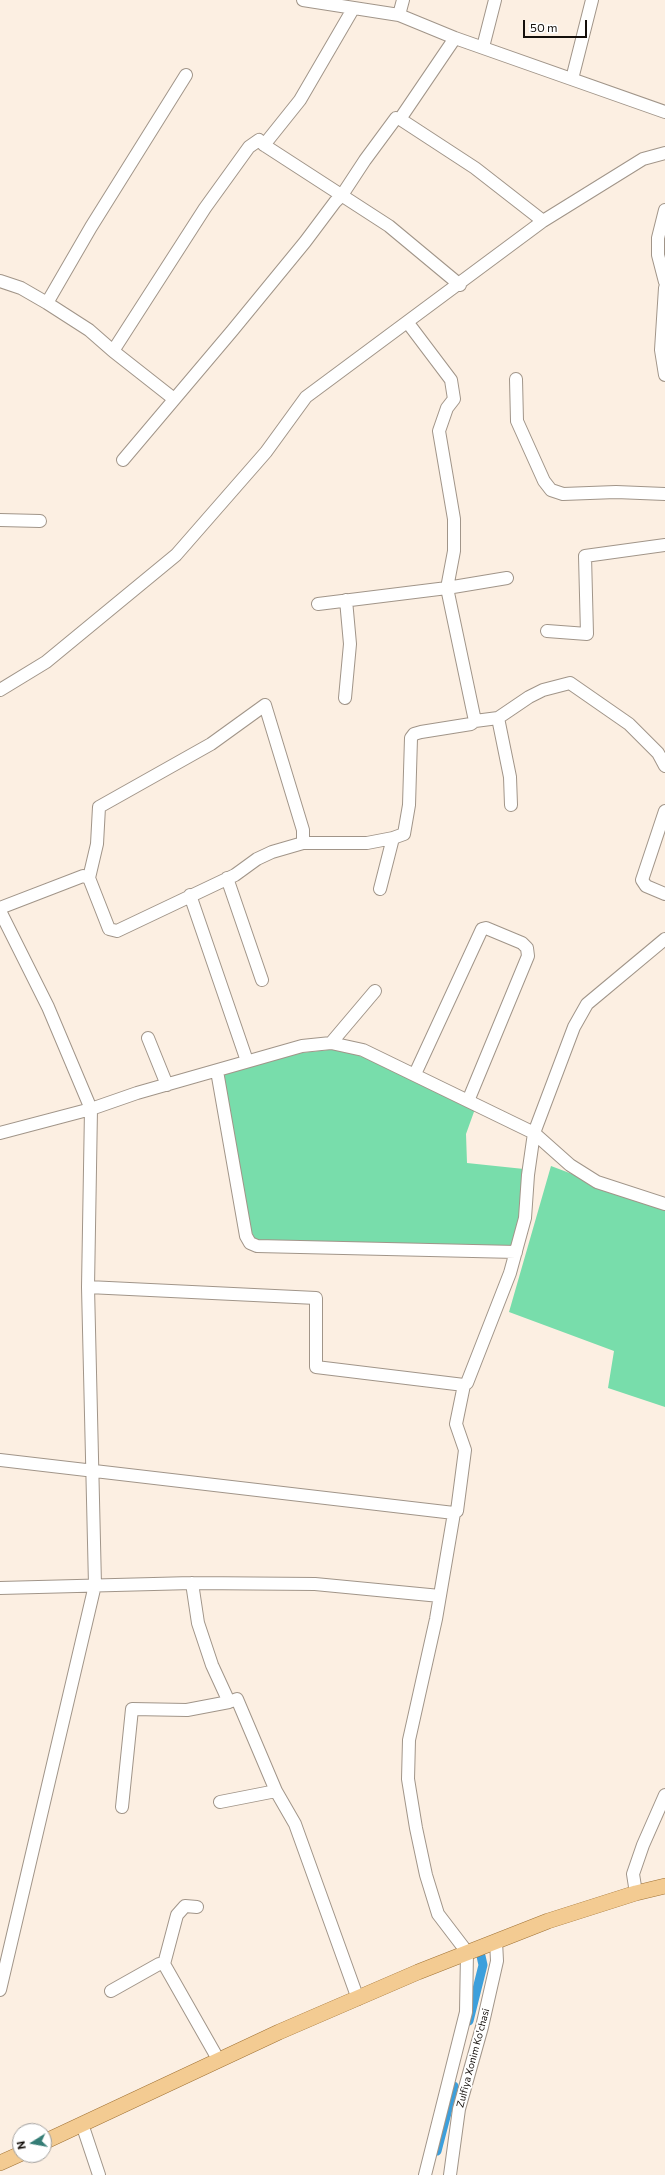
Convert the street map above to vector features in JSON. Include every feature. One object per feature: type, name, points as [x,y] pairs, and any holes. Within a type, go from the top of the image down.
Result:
[{"type":"main road","points":[[52,2138],[218,2060],[467,1952],[548,1921],[636,1893],[665,1886]]},
{"type":"main road","points":[[0,2163],[12,2158]]},
{"type":"street","points":[[303,0],[330,2],[353,9],[399,15],[455,38],[665,112]]},
{"type":"street","points":[[399,15],[402,0]]},
{"type":"street","points":[[483,47],[495,0]]},
{"type":"street","points":[[572,79],[592,0]]},
{"type":"street","points":[[264,145],[300,100],[353,9]]},
{"type":"street","points":[[400,119],[455,38]]},
{"type":"street","points":[[47,303],[91,227],[186,75]]},
{"type":"street","points":[[123,460],[305,242],[342,195],[391,123],[396,118],[400,119],[476,168],[543,221]]},
{"type":"street","points":[[113,351],[133,323],[180,244],[249,147],[259,140],[264,145],[390,226],[460,285]]},
{"type":"street","points":[[0,690],[46,662],[176,555],[266,452],[306,397],[460,285],[543,221],[643,158],[665,153]]},
{"type":"street","points":[[665,210],[658,238],[658,255],[665,282]]},
{"type":"street","points":[[0,281],[21,288],[89,330],[174,399]]},
{"type":"street","points":[[665,288],[663,361],[665,375]]},
{"type":"street","points":[[408,323],[451,380],[454,398],[447,408],[439,431],[454,519],[454,552],[447,588],[475,721]]},
{"type":"street","points":[[516,379],[516,421],[544,481],[551,490],[563,494],[616,492],[665,494]]},
{"type":"street","points":[[0,520],[40,521]]},
{"type":"street","points":[[547,631],[587,634],[585,556],[665,545]]},
{"type":"street","points":[[318,604],[447,588],[507,578]]},
{"type":"street","points":[[345,698],[350,644],[346,600]]},
{"type":"street","points":[[303,843],[303,830],[265,705],[211,744],[99,807],[98,844],[89,878],[109,929],[112,931],[117,931],[226,878],[257,858],[303,843],[367,842],[393,838],[404,834],[409,805],[411,738],[414,734],[472,724],[475,721],[498,718],[538,692],[570,683],[629,724],[658,754],[665,766]]},
{"type":"street","points":[[498,718],[510,777],[511,805]]},
{"type":"street","points":[[665,811],[642,880],[646,886],[665,894]]},
{"type":"street","points":[[380,889],[393,838]]},
{"type":"street","points":[[0,908],[78,877],[89,878]]},
{"type":"street","points":[[226,878],[262,980]]},
{"type":"street","points":[[190,895],[247,1061]]},
{"type":"street","points":[[0,911],[48,1006],[91,1109],[88,1287],[91,1469],[95,1585],[0,1990]]},
{"type":"street","points":[[415,1074],[482,929],[486,928],[522,943],[527,948],[528,956],[468,1101]]},
{"type":"street","points":[[425,2175],[466,2012],[467,1952],[438,1914],[426,1874],[416,1828],[408,1779],[409,1740],[440,1596],[454,1513],[457,1511],[465,1450],[456,1424],[464,1385],[468,1383],[510,1273],[516,1252],[525,1218],[528,1175],[534,1133],[579,1015],[587,1004],[665,939]]},
{"type":"street","points":[[331,1043],[376,991]]},
{"type":"street","points":[[148,1038],[167,1085]]},
{"type":"street","points":[[0,1133],[91,1109],[137,1093],[302,1046],[331,1043],[363,1050],[534,1133],[570,1165],[597,1182],[665,1204]]},
{"type":"street","points":[[217,1071],[246,1236],[250,1242],[257,1246],[516,1252]]},
{"type":"street","points":[[88,1287],[316,1298],[316,1367],[464,1385]]},
{"type":"street","points":[[0,1460],[91,1469],[454,1513]]},
{"type":"street","points":[[0,1588],[192,1583],[315,1584],[440,1596]]},
{"type":"street","points":[[192,1583],[198,1623],[212,1665],[229,1702]]},
{"type":"street","points":[[122,1807],[132,1709],[187,1710],[229,1702],[237,1699],[276,1791],[295,1824],[358,1999]]},
{"type":"street","points":[[220,1802],[276,1791]]},
{"type":"street","points":[[636,1893],[633,1874],[643,1845],[665,1796]]},
{"type":"street","points":[[197,1907],[185,1906],[177,1915],[164,1964],[218,2060]]},
{"type":"street","name":"Zulfiya Xonim Ko'chasi","points":[[450,2175],[459,2110],[482,2027],[497,1961],[496,1941]]},
{"type":"street","points":[[111,1991],[159,1964],[164,1964]]},
{"type":"street","points":[[82,2124],[99,2175]]},
{"type":"green space","points":[[337,1049],[382,1063],[475,1109],[466,1134],[467,1163],[524,1169],[521,1206],[513,1250],[255,1241],[250,1227],[221,1073],[282,1055]]},
{"type":"green space","points":[[551,1166],[665,1209],[665,1407],[608,1388],[614,1351],[509,1312]]},
{"type":"waterway","points":[[469,2021],[483,1965],[481,1956]]},
{"type":"waterway","points":[[437,2151],[454,2086]]}]
